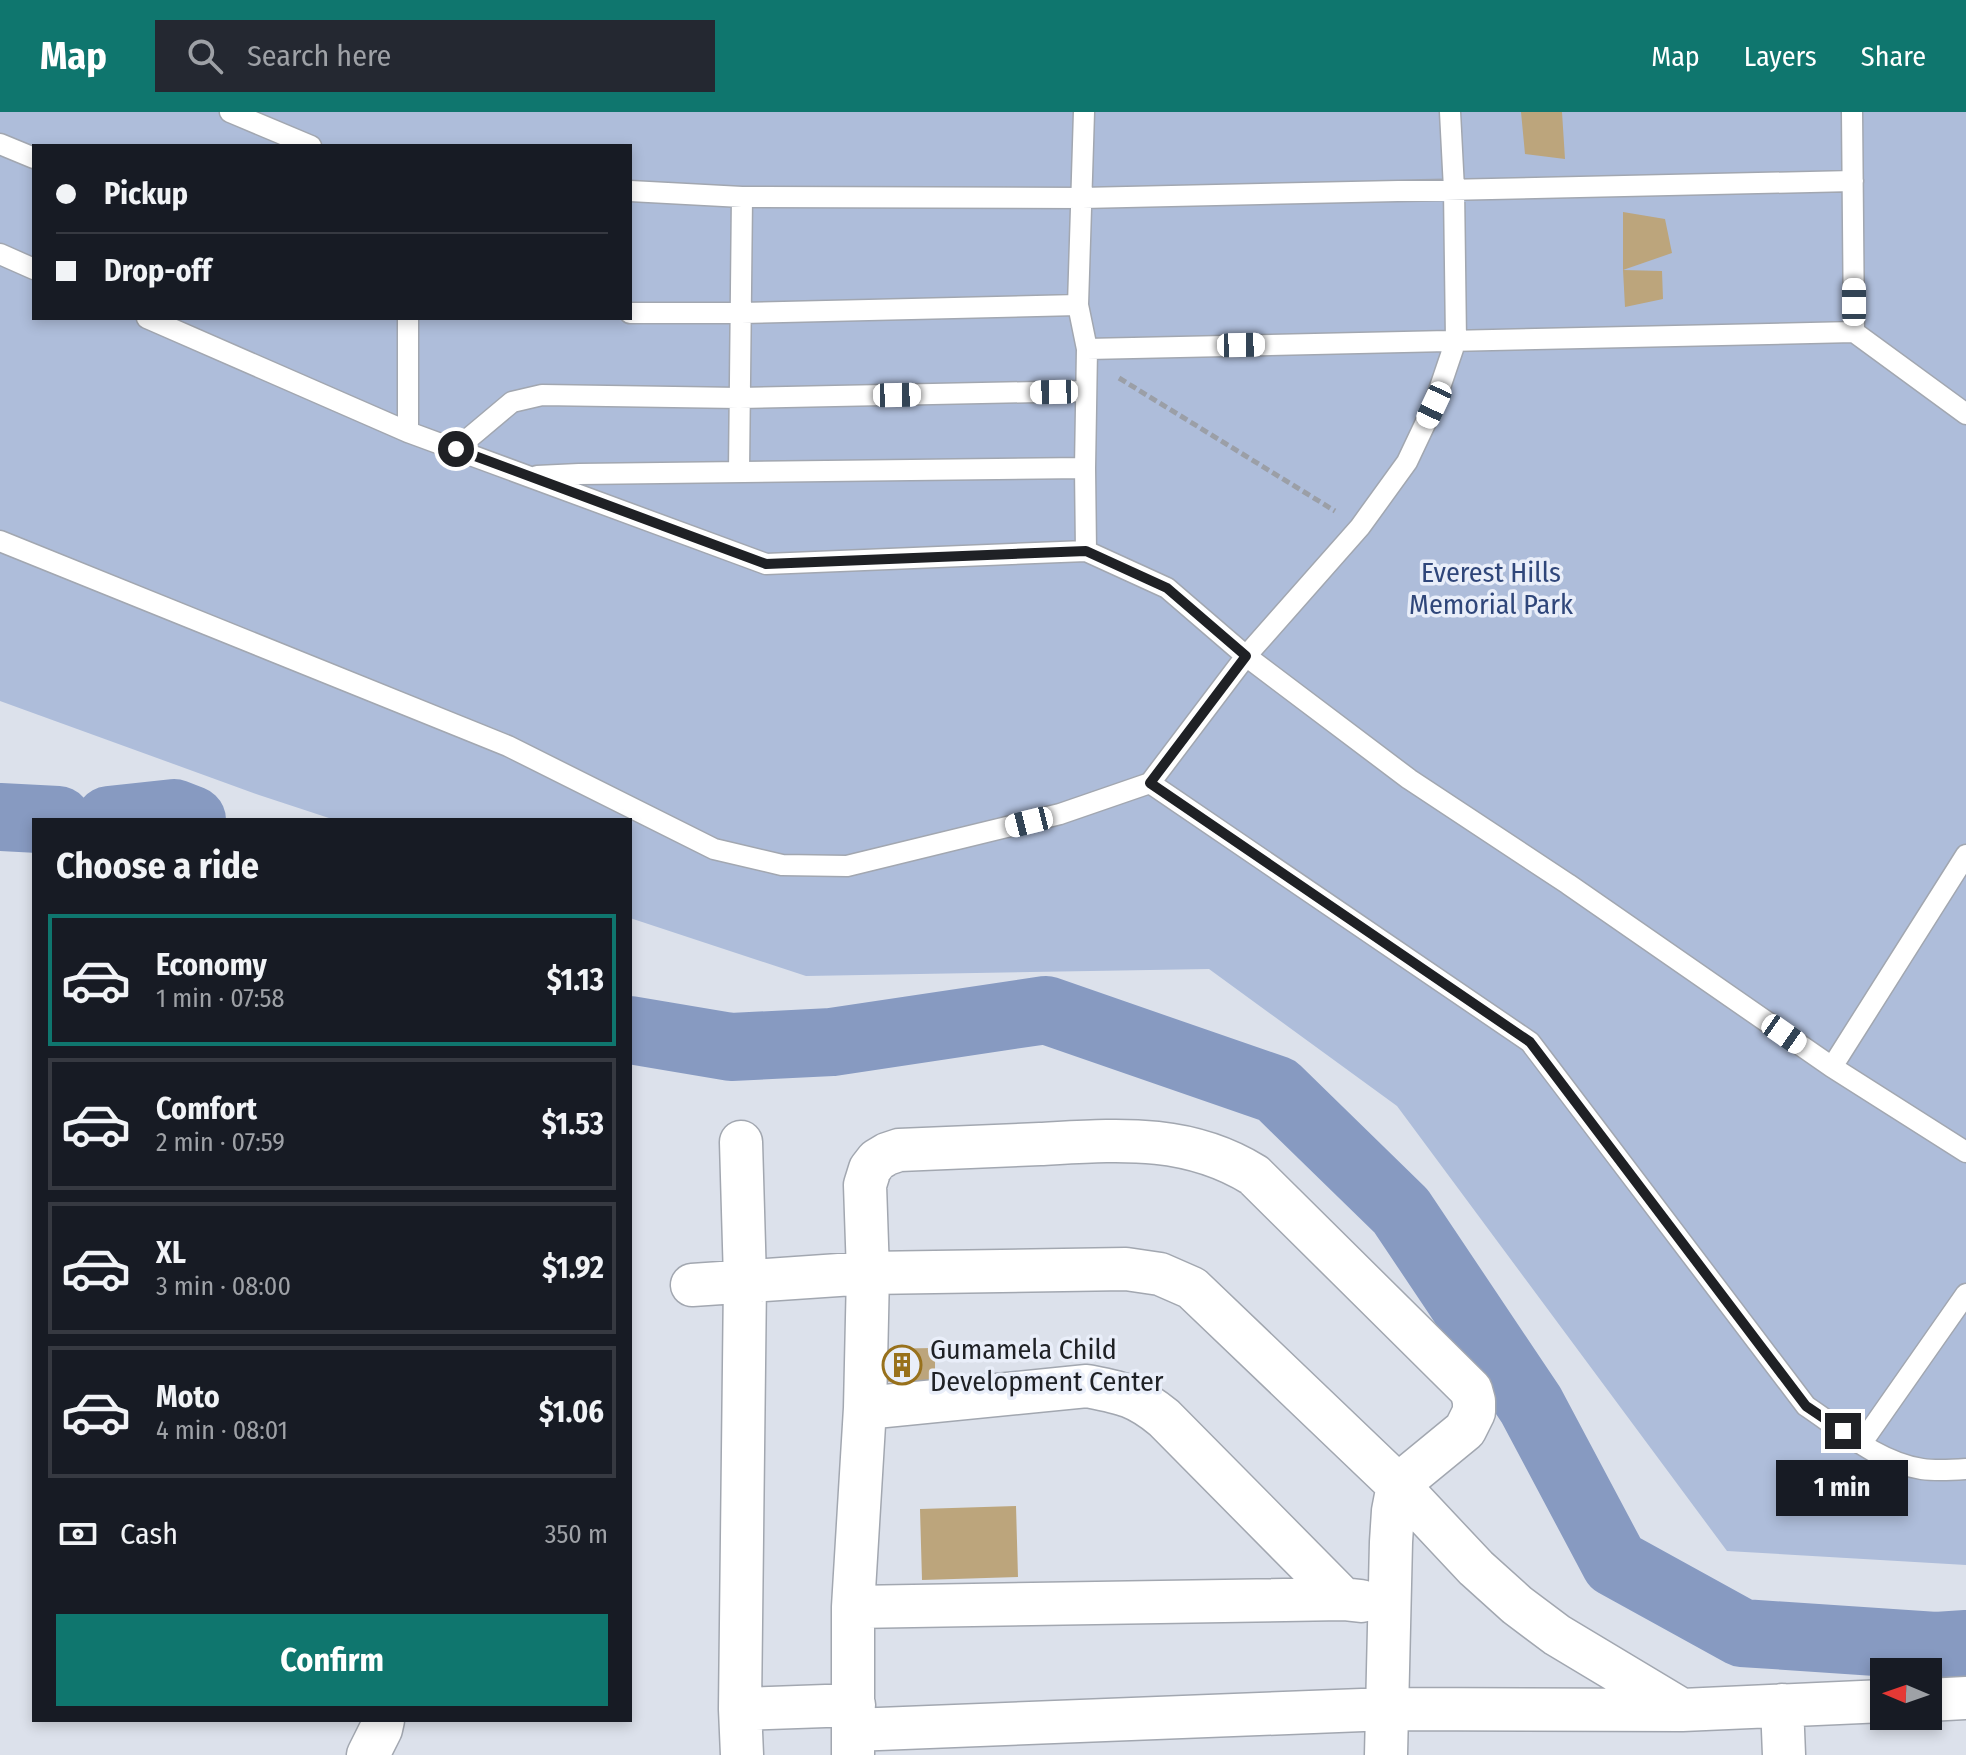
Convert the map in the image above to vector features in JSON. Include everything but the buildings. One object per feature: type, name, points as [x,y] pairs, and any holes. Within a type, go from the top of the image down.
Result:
[{"type":"street","points":[[854,1730],[853,1607],[865,1408],[868,1273],[865,1185],[870,1169],[877,1160],[899,1150],[1121,1140],[1160,1142],[1218,1156],[1254,1175],[1471,1390],[1474,1412],[1465,1430],[1398,1485],[1393,1511],[1386,1755]]},
{"type":"street","points":[[741,1142],[745,1280],[742,1755]]},
{"type":"street","points":[[692,1285],[868,1273],[1126,1269],[1160,1274],[1192,1288],[1398,1485],[1476,1568],[1517,1605],[1557,1635],[1682,1710]]},
{"type":"street","points":[[865,1408],[1087,1386],[1122,1393],[1145,1403],[1164,1418],[1343,1599]]},
{"type":"street","points":[[853,1607],[1343,1599],[1390,1603]]},
{"type":"street","points":[[1942,1699],[1966,1698]]},
{"type":"street","points":[[740,1709],[854,1730],[1388,1709],[1682,1710],[1870,1702]]},
{"type":"street","points":[[1782,1705],[1784,1755]]},
{"type":"street","points":[[368,1755],[383,1722]]},
{"type":"lane","points":[[230,112],[306,144]]},
{"type":"lane","points":[[1084,112],[1078,305],[1087,349],[1086,551]]},
{"type":"lane","points":[[0,541],[508,746],[714,849],[782,865],[847,866],[1060,814],[1150,783],[1246,656],[1360,527],[1407,462],[1434,405],[1456,340],[1450,112]]},
{"type":"lane","points":[[1852,112],[1854,332]]},
{"type":"lane","points":[[0,144],[32,157]]},
{"type":"lane","points":[[632,191],[742,197],[1082,198],[1853,181]]},
{"type":"lane","points":[[739,471],[742,197]]},
{"type":"lane","points":[[0,254],[32,268]]},
{"type":"lane","points":[[632,313],[1078,305]]},
{"type":"lane","points":[[152,320],[408,432],[766,564],[1086,551],[1167,588],[1246,656],[1409,779],[1568,884],[1832,1067],[1966,1152]]},
{"type":"lane","points":[[408,320],[408,432]]},
{"type":"lane","points":[[1087,349],[1854,332],[1966,414]]},
{"type":"lane","points":[[456,449],[512,402],[542,395],[739,398],[1086,383]]},
{"type":"lane","points":[[529,477],[739,471],[1085,468]]},
{"type":"lane","points":[[1150,783],[1530,1042],[1806,1406],[1890,1460],[1922,1469],[1966,1469]]},
{"type":"lane","points":[[1832,1067],[1966,855]]},
{"type":"lane","points":[[1861,1444],[1966,1294]]},
{"type":"path","points":[[1086,383],[1120,378],[1360,527]]},
{"type":"green space","name":"Everest Hills Memorial Park","points":[[0,112],[1966,112],[1966,1565],[1727,1551],[1397,1106],[1209,969],[806,976],[632,919],[632,818],[329,818],[0,701]]},
{"type":"waterway","points":[[128,818],[174,813],[187,818]]},
{"type":"waterway","points":[[0,817],[32,819]]},
{"type":"waterway","points":[[632,1030],[731,1047],[832,1042],[1046,1010],[1277,1090],[1401,1211],[1531,1405],[1615,1563],[1742,1633],[1936,1646],[1966,1644]]},
{"type":"place","name":"Gumamela Child Development Center","points":[[902,1365]]},
{"type":"route","points":[[456,449],[766,564],[1086,551],[1167,588],[1246,656],[1150,783],[1530,1042],[1806,1406],[1843,1431]]}]
